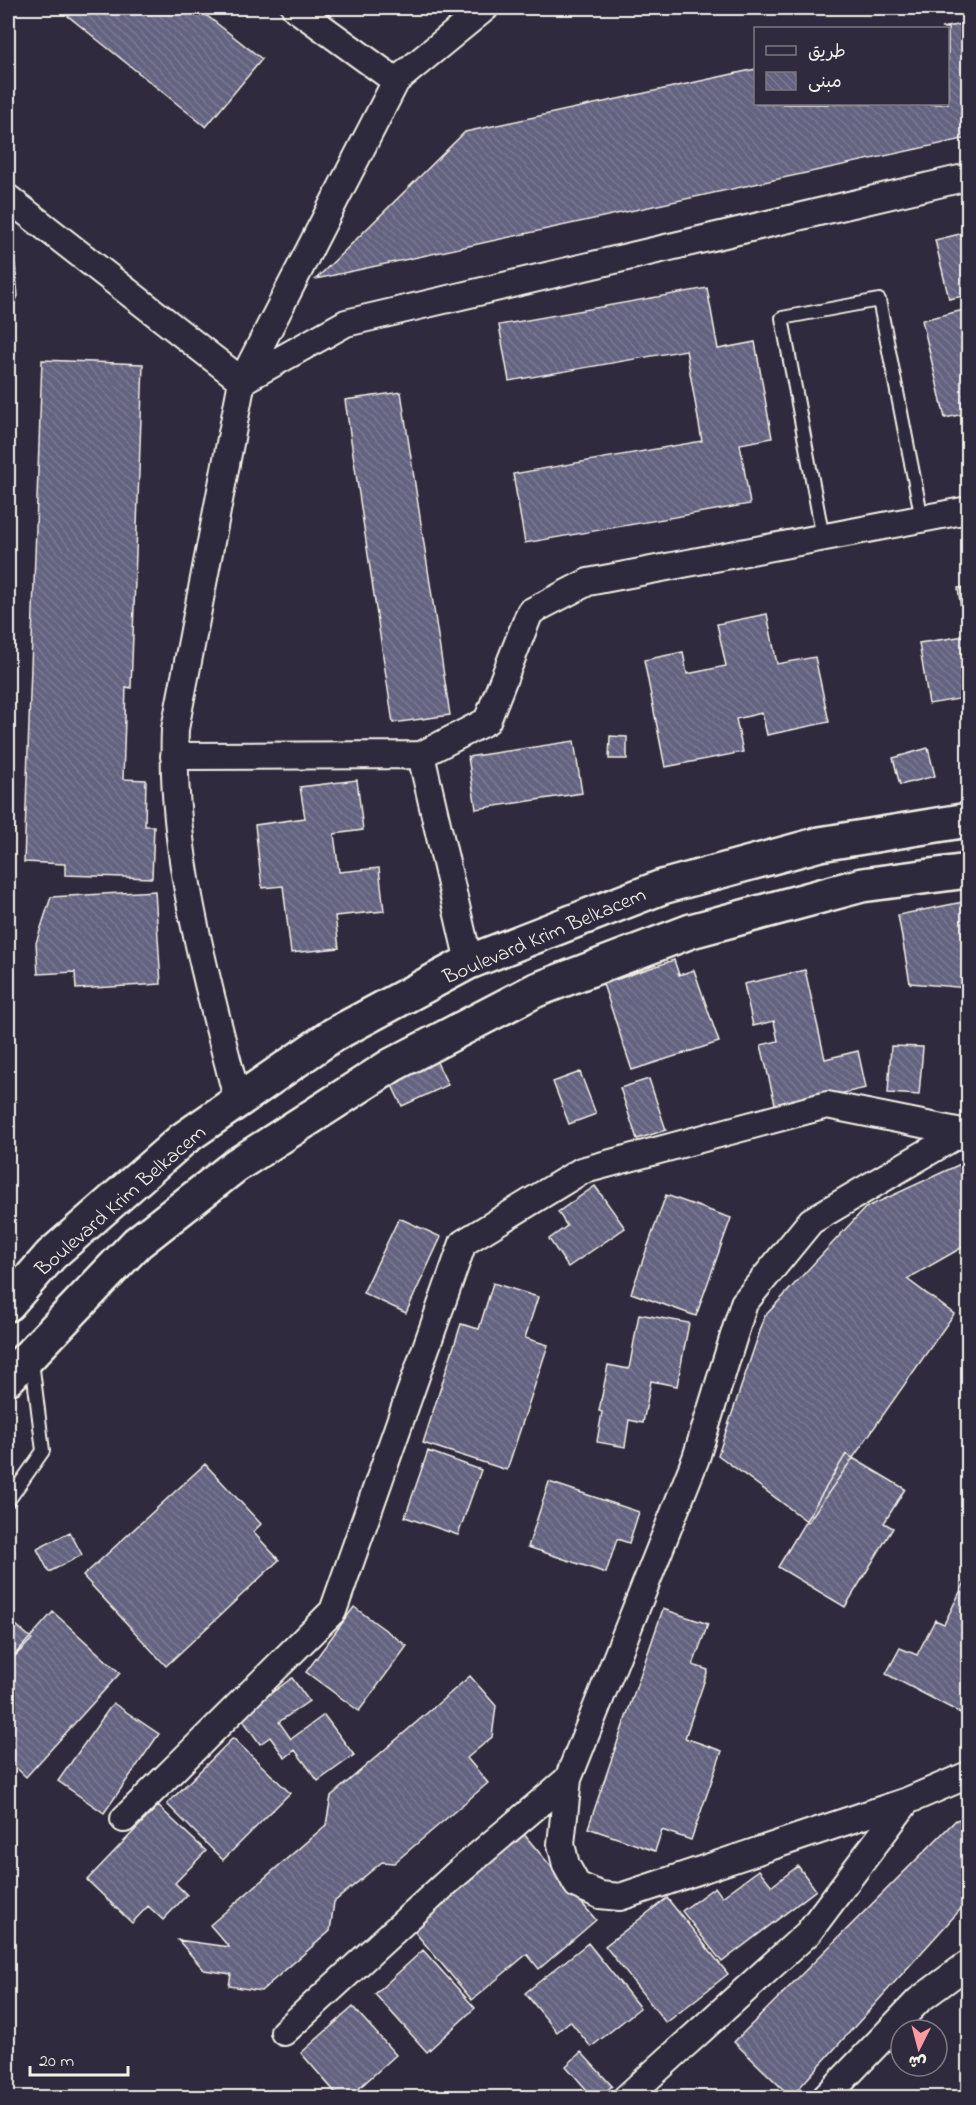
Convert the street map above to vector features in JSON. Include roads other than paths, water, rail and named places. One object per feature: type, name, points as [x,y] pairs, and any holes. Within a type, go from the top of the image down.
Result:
[{"type":"main road","name":"Boulevard Krim Belkacem","points":[[8,1304],[59,1247],[183,1139],[333,1035],[469,962],[662,886],[820,844],[969,820]]},
{"type":"main road","points":[[8,1378],[137,1243],[235,1166],[393,1065],[536,990],[691,931],[862,885],[969,871]]},
{"type":"street","points":[[295,8],[396,81]]},
{"type":"street","points":[[238,1101],[194,931],[181,844],[174,756],[175,729],[242,381],[396,81],[485,8]]},
{"type":"street","points":[[242,381],[346,323],[969,177]]},
{"type":"street","points":[[8,198],[242,381]]},
{"type":"street","points":[[174,756],[421,755],[487,721],[530,612],[588,582],[969,510]]},
{"type":"street","points":[[421,755],[469,962]]},
{"type":"street","points":[[124,1819],[333,1611],[463,1243],[581,1171],[827,1106],[965,1131]]},
{"type":"street","points":[[965,1131],[811,1221],[744,1303],[696,1458],[568,1779],[561,1844],[566,1865],[577,1885],[600,1895],[620,1897],[907,1801],[969,1775]]},
{"type":"street","points":[[284,2032],[454,1876],[568,1779]]},
{"type":"street","points":[[626,2097],[808,1933],[907,1801]]},
{"type":"street","points":[[825,2097],[919,2000],[969,1964]]},
{"type":"lane","points":[[823,538],[782,318],[879,300],[922,519]]},
{"type":"lane","points":[[8,1501],[43,1450],[31,1352]]}]
